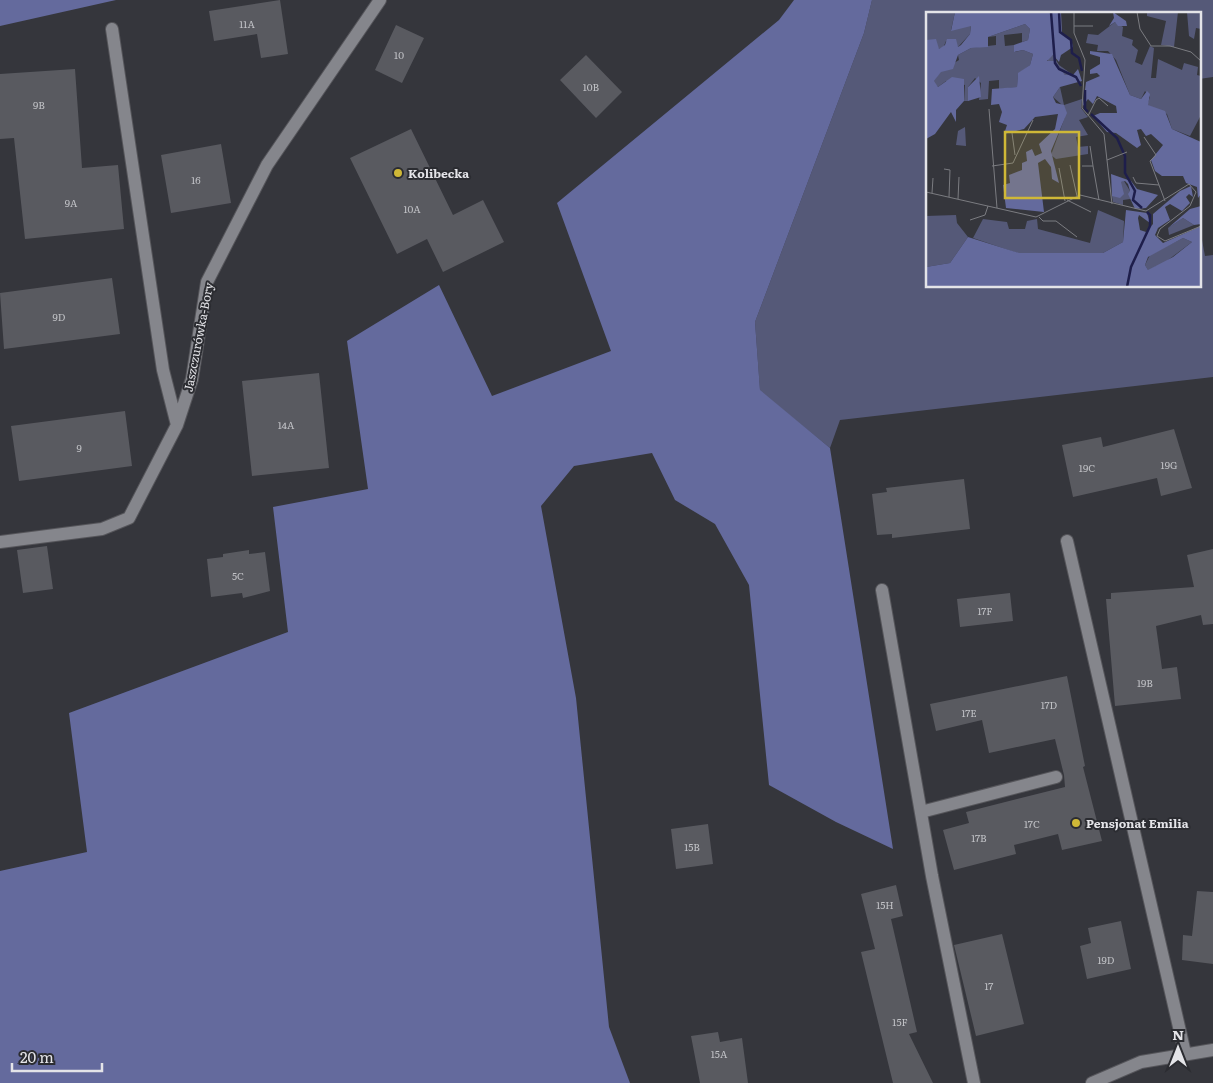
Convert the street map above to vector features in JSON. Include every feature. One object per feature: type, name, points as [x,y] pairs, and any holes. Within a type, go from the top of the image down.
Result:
[{"type":"street","name":"Jaszczurówka-Bory","points":[[0,542],[102,529],[129,518],[177,425],[192,379],[207,282],[267,165],[380,0]]},
{"type":"street","points":[[112,29],[163,370],[177,425]]},
{"type":"street","points":[[1067,542],[1185,1053]]},
{"type":"street","points":[[882,590],[921,812],[974,1083]]},
{"type":"street","points":[[921,812],[1056,777]]},
{"type":"street","points":[[1092,1083],[1141,1062],[1185,1053],[1213,1050]]},
{"type":"shaded area","points":[[0,0],[116,0],[0,26]]},
{"type":"shaded area","points":[[794,0],[872,0],[864,33],[755,322],[760,390],[830,448],[893,849],[836,822],[769,785],[749,585],[715,524],[675,500],[652,453],[574,466],[541,506],[576,698],[609,1027],[630,1083],[0,1083],[0,871],[87,852],[69,713],[288,632],[273,507],[368,489],[347,341],[439,285],[492,396],[611,351],[557,203],[779,20]]},
{"type":"shaded area","points":[[872,0],[1213,0],[1213,77],[1200,79],[1200,12],[926,12],[926,288],[1200,288],[1200,229],[1205,256],[1213,255],[1213,377],[840,420],[830,448],[760,391],[755,322],[864,33]]},
{"type":"building","points":[[280,0],[288,54],[261,58],[257,34],[214,41],[209,11]]},
{"type":"building","points":[[396,25],[424,38],[402,83],[375,70]]},
{"type":"building","points":[[586,55],[622,92],[596,118],[560,80]]},
{"type":"building","points":[[75,69],[82,168],[118,165],[124,229],[25,239],[14,138],[0,139],[0,74]]},
{"type":"building","points":[[411,129],[453,215],[483,200],[504,242],[443,272],[427,239],[397,254],[350,158]]},
{"type":"building","points":[[221,144],[231,203],[171,213],[161,155]]},
{"type":"building","points":[[112,278],[120,334],[4,349],[0,293]]},
{"type":"building","points":[[319,373],[329,468],[252,476],[242,381]]},
{"type":"building","points":[[125,411],[132,466],[19,481],[11,426]]},
{"type":"building","points":[[1174,429],[1192,488],[1161,496],[1157,478],[1073,497],[1062,445],[1101,437],[1103,447]]},
{"type":"building","points":[[964,479],[970,529],[892,538],[892,534],[877,535],[872,494],[887,492],[886,488]]},
{"type":"building","points":[[47,546],[53,589],[23,593],[17,550]]},
{"type":"building","points":[[1213,549],[1213,624],[1203,625],[1201,615],[1156,626],[1162,669],[1177,667],[1181,699],[1115,706],[1106,599],[1111,599],[1111,593],[1194,587],[1187,555]]},
{"type":"building","points":[[249,550],[249,554],[265,552],[270,591],[243,598],[242,593],[211,597],[207,559],[223,557],[223,554]]},
{"type":"building","points":[[1010,593],[1013,621],[960,627],[957,599]]},
{"type":"building","points":[[1067,676],[1085,766],[1083,767],[1102,841],[1062,850],[1058,834],[1014,845],[1016,854],[954,870],[943,830],[969,823],[966,812],[1065,787],[1064,775],[1055,739],[989,753],[982,720],[936,731],[930,704]]},
{"type":"building","points":[[708,824],[713,864],[676,869],[671,829]]},
{"type":"building","points":[[896,885],[903,916],[891,919],[917,1032],[909,1034],[933,1083],[893,1083],[861,952],[875,949],[861,894]]},
{"type":"building","points":[[1197,891],[1213,892],[1213,964],[1182,960],[1183,935],[1192,936]]},
{"type":"building","points":[[1121,921],[1131,969],[1087,979],[1080,946],[1091,943],[1088,928]]},
{"type":"building","points":[[1002,934],[1024,1024],[976,1036],[954,945]]},
{"type":"building","points":[[718,1032],[720,1042],[742,1038],[748,1083],[700,1083],[691,1036]]},
{"type":"place","name":"Kolibecka","points":[[398,173]]},
{"type":"place","name":"Pensjonat Emilia","points":[[1076,823]]}]
